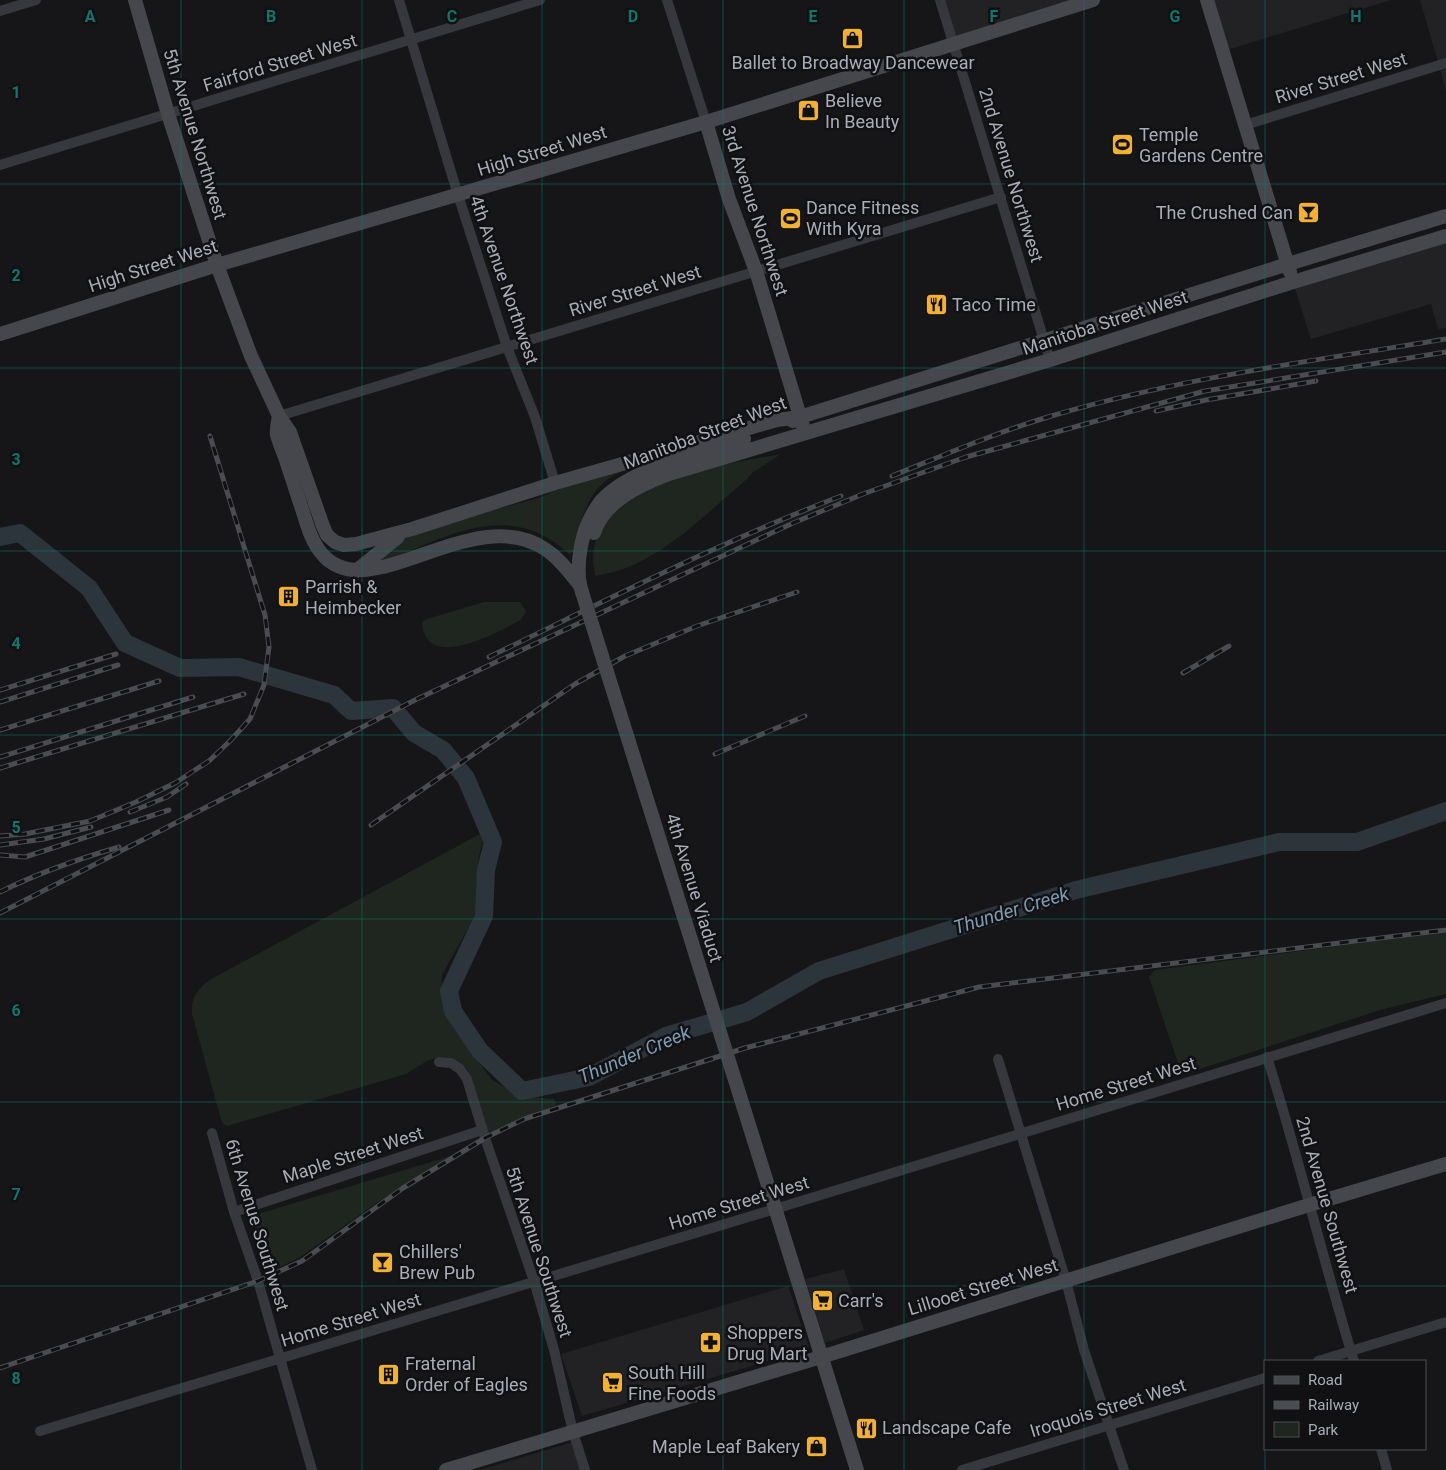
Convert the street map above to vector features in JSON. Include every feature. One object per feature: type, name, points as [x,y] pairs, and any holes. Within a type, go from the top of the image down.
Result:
[{"type":"main road","name":"5th Avenue Northwest","points":[[135,0],[168,114],[217,265],[250,356],[279,416],[290,432],[327,535],[336,542],[351,545],[412,529]]},
{"type":"main road","name":"High Street West","points":[[0,334],[217,265],[706,122],[1093,0]]},
{"type":"main road","points":[[1207,0],[1293,282]]},
{"type":"main road","name":"3rd Avenue Northwest","points":[[706,122],[730,199],[756,271],[806,434]]},
{"type":"main road","name":"Manitoba Street West","points":[[581,588],[579,557],[584,534],[594,511],[601,501],[627,480],[676,460],[778,428],[800,417],[1446,216]]},
{"type":"main road","name":"Manitoba Street West","points":[[581,588],[585,579],[588,552],[595,529],[606,512],[624,496],[654,480],[1050,360],[1293,282],[1446,236]]},
{"type":"main road","name":"5th Avenue Northwest","points":[[279,416],[278,435],[314,541],[320,552],[328,560],[341,568],[356,571]]},
{"type":"main road","points":[[356,571],[392,541],[412,529],[555,483],[777,420],[800,417]]},
{"type":"main road","points":[[356,571],[380,568],[472,539],[505,536],[525,539],[545,548],[560,561],[581,588]]},
{"type":"main road","name":"4th Avenue Viaduct","points":[[581,588],[857,1470]]},
{"type":"main road","name":"Lillooet Street West","points":[[446,1470],[821,1357],[1446,1164]]},
{"type":"street","points":[[0,11],[36,0]]},
{"type":"street","name":"4th Avenue Northwest","points":[[399,0],[458,195],[507,347],[535,418],[555,483]]},
{"type":"street","name":"Fairford Street West","points":[[0,165],[540,0]]},
{"type":"street","name":"3rd Avenue Northwest","points":[[668,0],[706,122]]},
{"type":"street","name":"2nd Avenue Northwest","points":[[940,0],[1050,360]]},
{"type":"street","name":"River Street West","points":[[1245,125],[1446,63]]},
{"type":"street","name":"River Street West","points":[[279,416],[1001,197]]},
{"type":"street","name":"Home Street West","points":[[40,1430],[775,1209],[1446,1003]]},
{"type":"street","name":"2nd Avenue Southwest","points":[[1267,1058],[1288,1124],[1309,1205],[1353,1356]]},
{"type":"street","points":[[998,1059],[1066,1281],[1084,1350],[1124,1470]]},
{"type":"street","name":"5th Avenue Southwest","points":[[439,1062],[451,1063],[460,1069],[467,1079],[482,1130],[534,1282],[554,1350],[573,1432],[585,1470]]},
{"type":"street","name":"Maple Street West","points":[[234,1212],[482,1130]]},
{"type":"street","name":"6th Avenue Southwest","points":[[212,1133],[234,1212],[258,1281],[312,1470]]},
{"type":"street","points":[[1325,1360],[1353,1356],[1446,1322]]},
{"type":"street","name":"Iroquois Street West","points":[[962,1470],[1264,1378]]},
{"type":"street","points":[[1381,1450],[1387,1470]]},
{"type":"shaded area","points":[[940,0],[1093,0],[953,43]]},
{"type":"shaded area","points":[[1207,0],[1391,0],[1223,51]]},
{"type":"shaded area","points":[[1420,0],[1446,0],[1446,92],[1439,65]]},
{"type":"shaded area","points":[[1446,236],[1446,328],[1438,329],[1431,304],[1311,339],[1293,282]]},
{"type":"shaded area","points":[[844,1269],[864,1330],[825,1343],[805,1279]]},
{"type":"shaded area","points":[[788,1286],[809,1349],[582,1416],[561,1354]]},
{"type":"shaded area","points":[[573,1442],[580,1470],[480,1470]]},
{"type":"green space","points":[[781,454],[752,473],[695,524],[658,552],[638,563],[617,571],[595,576],[594,547],[598,534],[612,510],[652,486],[726,464]]},
{"type":"green space","points":[[638,462],[607,480],[593,494],[584,513],[574,552],[569,554],[546,537],[523,528],[499,525],[452,534],[379,564],[384,556],[407,538],[484,512],[539,498],[548,494],[559,485]]},
{"type":"green space","points":[[484,602],[520,602],[526,611],[521,620],[464,645],[449,647],[436,645],[426,637],[422,622]]},
{"type":"green space","points":[[480,834],[483,839],[478,861],[478,902],[472,921],[442,975],[441,998],[460,1037],[492,1080],[521,1096],[554,1099],[557,1105],[523,1117],[487,1134],[467,1069],[452,1058],[439,1057],[427,1061],[406,1074],[227,1126],[222,1123],[192,1014],[192,1002],[200,989],[213,978]]},
{"type":"green space","points":[[1446,932],[1446,994],[1380,1010],[1182,1075],[1149,977],[1155,970]]},
{"type":"green space","points":[[451,1156],[375,1204],[299,1258],[271,1271],[253,1222],[261,1213]]},
{"type":"waterway","name":"Thunder Creek","points":[[0,537],[20,533],[89,588],[125,643],[180,668],[239,667],[334,695],[351,711],[393,708],[414,733],[443,750],[466,778],[493,842],[486,870],[484,916],[449,991],[453,1011],[480,1051],[522,1091],[589,1077],[666,1036],[747,1012],[819,971],[1076,890],[1279,842],[1357,842],[1446,811]]},
{"type":"railway","points":[[892,476],[1009,430],[1097,403],[1196,381],[1446,339]]},
{"type":"railway","points":[[0,913],[417,699],[793,523],[863,494],[966,457],[1205,391],[1446,352]]},
{"type":"railway","points":[[1156,411],[1206,400],[1316,381]]},
{"type":"railway","points":[[0,836],[25,834],[90,821],[136,802],[175,783],[209,761],[250,719],[264,685],[269,647],[265,615],[210,436]]},
{"type":"railway","points":[[489,657],[707,552],[841,496]]},
{"type":"railway","points":[[371,825],[575,684],[625,656],[697,626],[797,592]]},
{"type":"railway","points":[[1183,673],[1229,646]]},
{"type":"railway","points":[[0,690],[116,654]]},
{"type":"railway","points":[[0,702],[118,665]]},
{"type":"railway","points":[[0,730],[159,681]]},
{"type":"railway","points":[[0,768],[244,694]]},
{"type":"railway","points":[[0,757],[193,697]]},
{"type":"railway","points":[[715,754],[805,716]]},
{"type":"railway","points":[[130,812],[167,797],[186,784]]},
{"type":"railway","points":[[0,855],[25,857],[169,810]]},
{"type":"railway","points":[[0,845],[44,839],[91,827]]},
{"type":"railway","points":[[0,892],[58,867],[119,847]]},
{"type":"railway","points":[[0,1368],[258,1281],[302,1261],[403,1188],[485,1138],[524,1119],[745,1048],[979,987],[1446,930]]},
{"type":"place","name":"Ballet to Broadway Dancewear","points":[[853,38]]},
{"type":"place","name":"Believe In Beauty","points":[[809,111]]},
{"type":"place","name":"Temple Gardens Centre","points":[[1123,145]]},
{"type":"place","name":"The Crushed Can","points":[[1309,213]]},
{"type":"place","name":"Dance Fitness With Kyra","points":[[790,218]]},
{"type":"place","name":"Taco Time","points":[[936,305]]},
{"type":"place","name":"Parrish & Heimbecker","points":[[289,597]]},
{"type":"place","name":"Chillers' Brew Pub","points":[[383,1262]]},
{"type":"place","name":"Carr's","points":[[822,1301]]},
{"type":"place","name":"Shoppers Drug Mart","points":[[711,1343]]},
{"type":"place","name":"Fraternal Order of Eagles","points":[[389,1374]]},
{"type":"place","name":"South Hill Fine Foods","points":[[612,1383]]},
{"type":"place","name":"Landscape Cafe","points":[[866,1428]]},
{"type":"place","name":"Maple Leaf Bakery","points":[[816,1447]]}]
